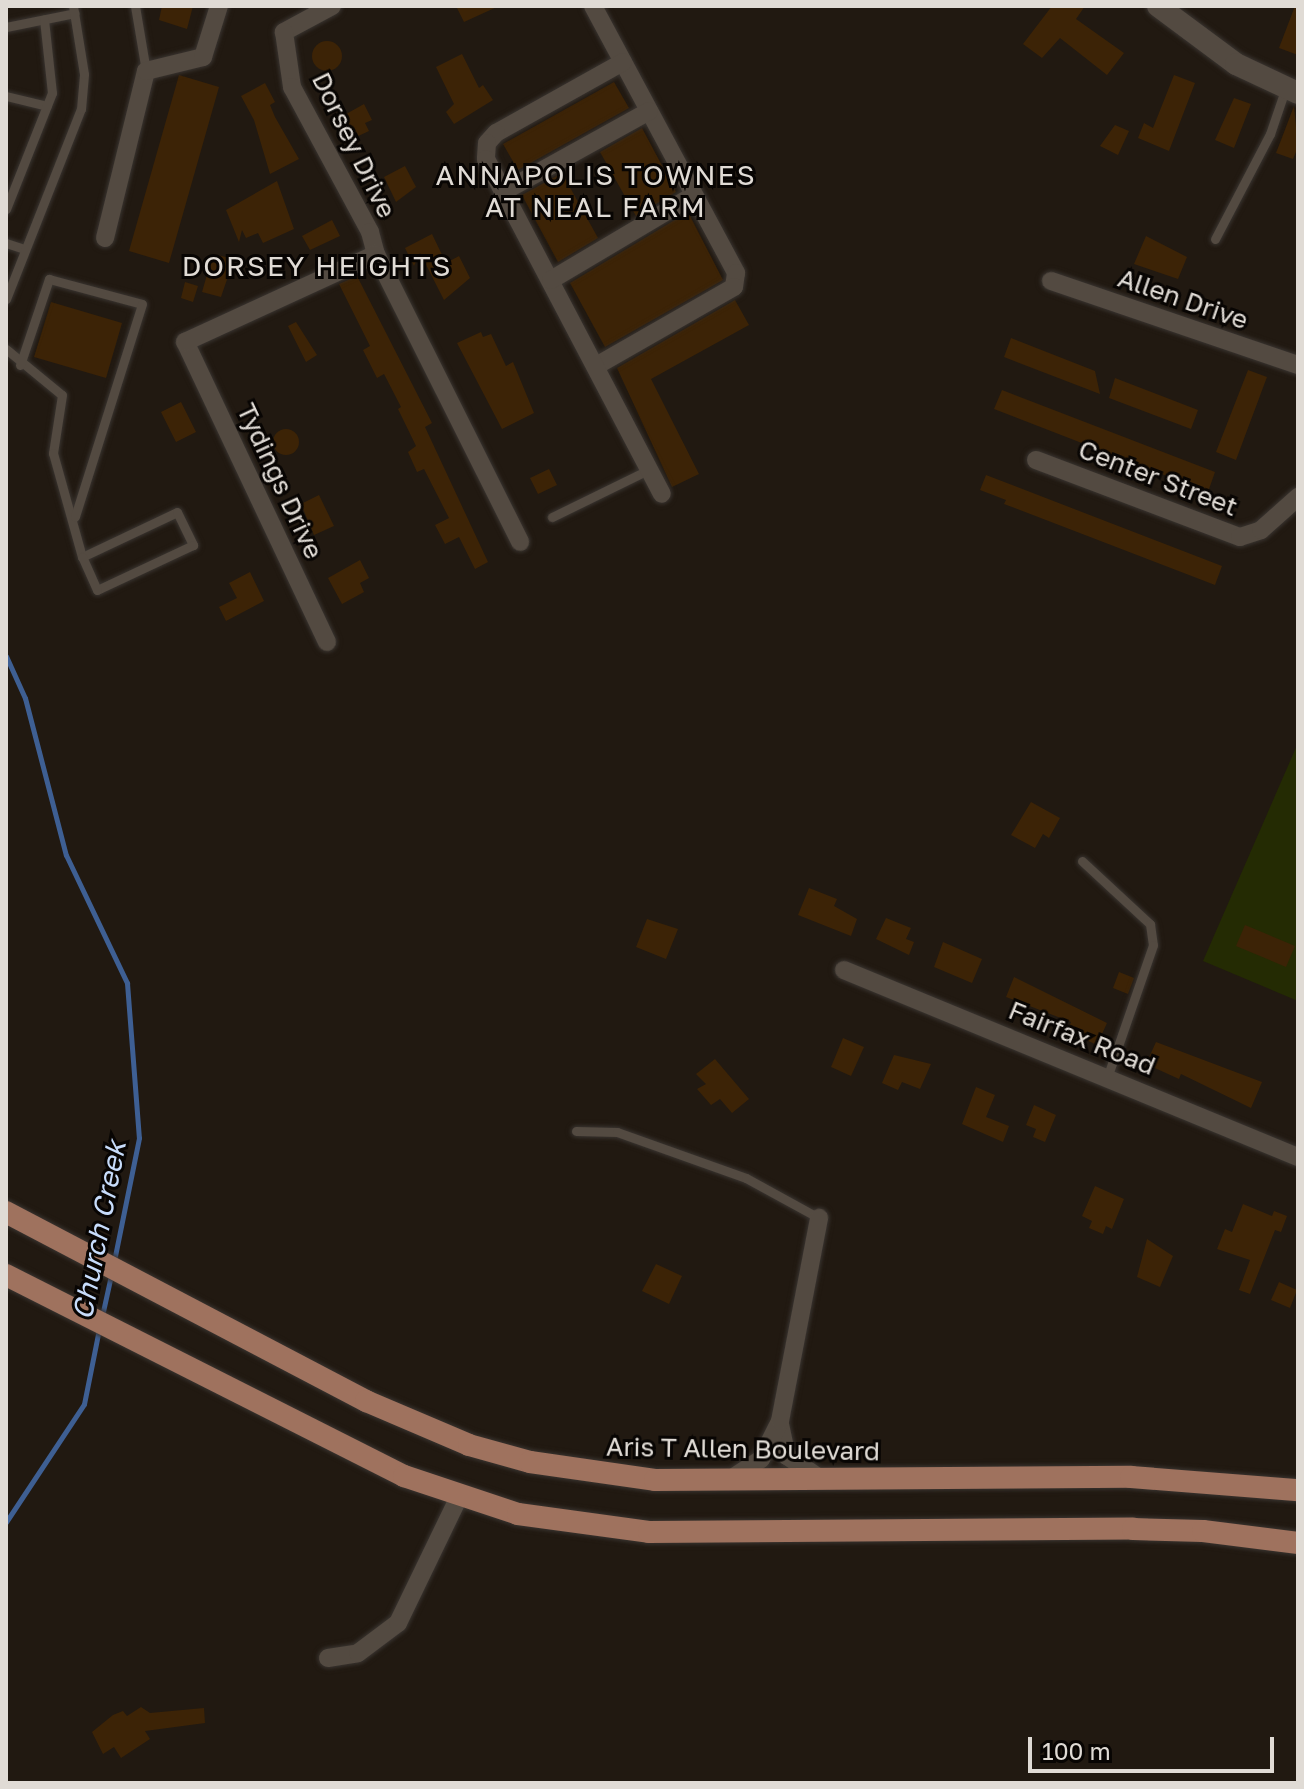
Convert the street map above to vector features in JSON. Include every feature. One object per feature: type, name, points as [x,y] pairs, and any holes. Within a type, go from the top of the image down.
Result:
[{"type":"main road","name":"Aris T Allen Boulevard","points":[[6,1212],[366,1401],[469,1445],[586,1473],[655,1480],[1131,1477],[1298,1490]]},
{"type":"main road","points":[[6,1275],[347,1449],[459,1497],[578,1525],[649,1532],[1133,1529],[1203,1531],[1298,1543]]},
{"type":"street","points":[[105,238],[146,71],[203,57],[219,6]]},
{"type":"street","name":"Dorsey Drive","points":[[332,6],[284,32],[292,87],[370,232],[376,254],[520,542]]},
{"type":"street","points":[[593,6],[691,197],[736,273],[734,287],[596,366]]},
{"type":"street","points":[[1170,11],[1236,64],[1292,90]]},
{"type":"street","points":[[623,62],[496,133],[487,143],[486,159],[662,494]]},
{"type":"street","points":[[503,192],[649,111]]},
{"type":"street","points":[[551,280],[691,197]]},
{"type":"street","name":"Tydings Drive","points":[[327,642],[185,342],[376,254]]},
{"type":"street","name":"Allen Drive","points":[[1051,281],[1298,365]]},
{"type":"street","name":"Center Street","points":[[1036,460],[1240,537],[1261,530],[1298,497]]},
{"type":"street","name":"Fairfax Road","points":[[844,970],[1108,1075],[1298,1157]]},
{"type":"street","points":[[729,1480],[761,1459],[780,1421],[819,1218]]},
{"type":"street","points":[[780,1421],[787,1456],[825,1481]]},
{"type":"street","points":[[328,1658],[358,1653],[398,1623],[459,1497]]},
{"type":"lane","points":[[135,6],[146,71]]},
{"type":"lane","points":[[6,27],[74,10],[84,74],[81,109],[6,299]]},
{"type":"lane","points":[[6,209],[47,106],[52,79],[44,19]]},
{"type":"lane","points":[[1215,239],[1292,90]]},
{"type":"lane","points":[[6,96],[47,106]]},
{"type":"lane","points":[[6,243],[25,249]]},
{"type":"lane","points":[[20,365],[49,279],[142,304],[75,517]]},
{"type":"lane","points":[[6,349],[20,365],[62,395],[53,453],[75,517],[82,557],[97,590],[193,545],[177,512],[82,557]]},
{"type":"lane","points":[[552,517],[648,470]]},
{"type":"lane","points":[[1082,861],[1150,924],[1153,945],[1108,1075]]},
{"type":"lane","points":[[576,1131],[617,1132],[746,1178],[819,1218]]},
{"type":"green space","points":[[1298,743],[1298,1001],[1203,961]]},
{"type":"building","points":[[162,6],[193,6],[187,29],[159,20]]},
{"type":"building","points":[[456,6],[499,6],[464,22]]},
{"type":"building","points":[[1052,6],[1085,6],[1076,19],[1124,53],[1107,75],[1060,38],[1042,58],[1023,44]]},
{"type":"building","points":[[1295,6],[1298,6],[1298,55],[1279,48]]},
{"type":"building","points":[[327,41],[337,46],[342,56],[337,66],[327,71],[317,66],[312,56],[317,46]]},
{"type":"building","points":[[462,54],[479,88],[483,85],[493,100],[454,124],[446,112],[454,104],[436,67]]},
{"type":"building","points":[[179,75],[219,87],[169,263],[129,251]]},
{"type":"building","points":[[1174,75],[1195,83],[1169,151],[1138,138],[1144,123],[1153,128]]},
{"type":"building","points":[[614,82],[629,108],[518,170],[503,144]]},
{"type":"building","points":[[265,83],[275,102],[270,105],[275,117],[299,159],[270,174],[254,120],[241,96]]},
{"type":"building","points":[[1234,98],[1251,104],[1234,148],[1215,140]]},
{"type":"building","points":[[364,104],[372,120],[365,123],[369,131],[354,138],[339,118]]},
{"type":"building","points":[[1294,106],[1298,147],[1293,159],[1276,153]]},
{"type":"building","points":[[1115,125],[1129,131],[1118,155],[1100,146]]},
{"type":"building","points":[[642,128],[676,192],[636,216],[600,152]]},
{"type":"building","points":[[405,166],[416,187],[396,202],[384,177]]},
{"type":"building","points":[[562,173],[598,238],[558,262],[522,195]]},
{"type":"building","points":[[277,181],[294,229],[263,243],[258,233],[246,238],[242,230],[239,242],[226,210]]},
{"type":"building","points":[[688,212],[723,280],[605,347],[570,283]]},
{"type":"building","points":[[332,220],[340,236],[310,250],[302,236]]},
{"type":"building","points":[[432,234],[446,263],[459,256],[470,278],[444,300],[420,253],[414,266],[405,248]]},
{"type":"building","points":[[1146,236],[1187,257],[1178,279],[1134,264]]},
{"type":"building","points":[[213,254],[234,259],[221,297],[202,292]]},
{"type":"building","points":[[357,276],[432,423],[425,427],[488,562],[475,569],[459,537],[445,544],[435,525],[449,518],[424,469],[417,472],[408,452],[416,446],[398,409],[401,407],[384,374],[377,378],[363,350],[370,346],[339,284]]},
{"type":"building","points":[[185,282],[198,286],[193,302],[181,298]]},
{"type":"building","points":[[735,300],[749,325],[651,379],[699,474],[672,487],[617,368]]},
{"type":"building","points":[[51,302],[122,323],[106,378],[34,357]]},
{"type":"building","points":[[296,322],[317,355],[306,362],[288,326]]},
{"type":"building","points":[[481,332],[483,337],[491,334],[506,366],[513,362],[534,413],[502,429],[457,343]]},
{"type":"building","points":[[1011,338],[1095,371],[1100,394],[1004,357]]},
{"type":"building","points":[[1248,370],[1267,377],[1236,460],[1216,452]]},
{"type":"building","points":[[1115,378],[1198,410],[1191,429],[1109,398]]},
{"type":"building","points":[[1002,390],[1215,472],[1208,492],[994,409]]},
{"type":"building","points":[[181,402],[196,432],[176,442],[161,412]]},
{"type":"building","points":[[286,429],[295,433],[299,442],[295,451],[286,455],[277,451],[273,442],[277,433]]},
{"type":"building","points":[[549,469],[557,485],[538,494],[530,478]]},
{"type":"building","points":[[986,475],[1222,566],[1215,585],[1004,504],[1006,500],[980,490]]},
{"type":"building","points":[[319,495],[334,526],[314,535],[301,504]]},
{"type":"building","points":[[360,560],[369,578],[360,583],[364,592],[342,604],[328,578]]},
{"type":"building","points":[[250,572],[264,601],[226,621],[219,607],[237,598],[229,583]]},
{"type":"building","points":[[1031,802],[1060,818],[1049,838],[1043,834],[1035,848],[1011,835]]},
{"type":"building","points":[[809,888],[837,899],[834,906],[857,919],[851,936],[798,915]]},
{"type":"building","points":[[886,918],[911,928],[906,939],[914,942],[909,955],[876,939]]},
{"type":"building","points":[[647,919],[678,929],[666,959],[636,947]]},
{"type":"building","points":[[1245,925],[1295,946],[1286,967],[1236,946]]},
{"type":"building","points":[[943,942],[982,959],[972,983],[934,967]]},
{"type":"building","points":[[1119,972],[1134,978],[1128,994],[1113,988]]},
{"type":"building","points":[[1014,977],[1107,1023],[1097,1045],[1067,1031],[1071,1022],[1006,997]]},
{"type":"building","points":[[843,1038],[864,1047],[851,1076],[831,1067]]},
{"type":"building","points":[[1156,1042],[1262,1082],[1251,1108],[1181,1074],[1179,1079],[1146,1064]]},
{"type":"building","points":[[894,1055],[931,1064],[920,1089],[902,1082],[898,1090],[882,1083]]},
{"type":"building","points":[[715,1059],[749,1099],[732,1113],[720,1099],[711,1105],[697,1089],[706,1084],[696,1074]]},
{"type":"building","points":[[976,1087],[995,1095],[986,1117],[1009,1126],[1003,1142],[962,1124]]},
{"type":"building","points":[[1034,1105],[1056,1115],[1045,1142],[1033,1137],[1036,1129],[1026,1125]]},
{"type":"building","points":[[1095,1186],[1124,1199],[1112,1229],[1106,1226],[1103,1234],[1089,1228],[1092,1221],[1082,1216]]},
{"type":"building","points":[[1243,1204],[1272,1216],[1274,1211],[1287,1216],[1281,1232],[1275,1230],[1250,1294],[1239,1290],[1250,1260],[1217,1249],[1225,1229],[1232,1232]]},
{"type":"building","points":[[1147,1239],[1173,1256],[1160,1287],[1137,1277]]},
{"type":"building","points":[[656,1264],[682,1276],[669,1304],[642,1291]]},
{"type":"building","points":[[1279,1282],[1297,1290],[1290,1308],[1271,1300]]},
{"type":"building","points":[[141,1707],[150,1713],[204,1708],[205,1723],[145,1731],[150,1739],[121,1758],[114,1747],[103,1754],[92,1732],[113,1715],[123,1711],[127,1716]]},
{"type":"waterway","name":"Church Creek","points":[[6,656],[25,698],[66,855],[127,983],[139,1138],[114,1261]]},
{"type":"waterway","name":"Church Creek","points":[[102,1316],[111,1275]]},
{"type":"waterway","name":"Church Creek","points":[[6,1522],[84,1404],[99,1329]]},
{"type":"district","name":"ANNAPOLIS TOWNES AT NEAL FARM","points":[[596,191]]},
{"type":"district","name":"DORSEY HEIGHTS","points":[[317,266]]}]
